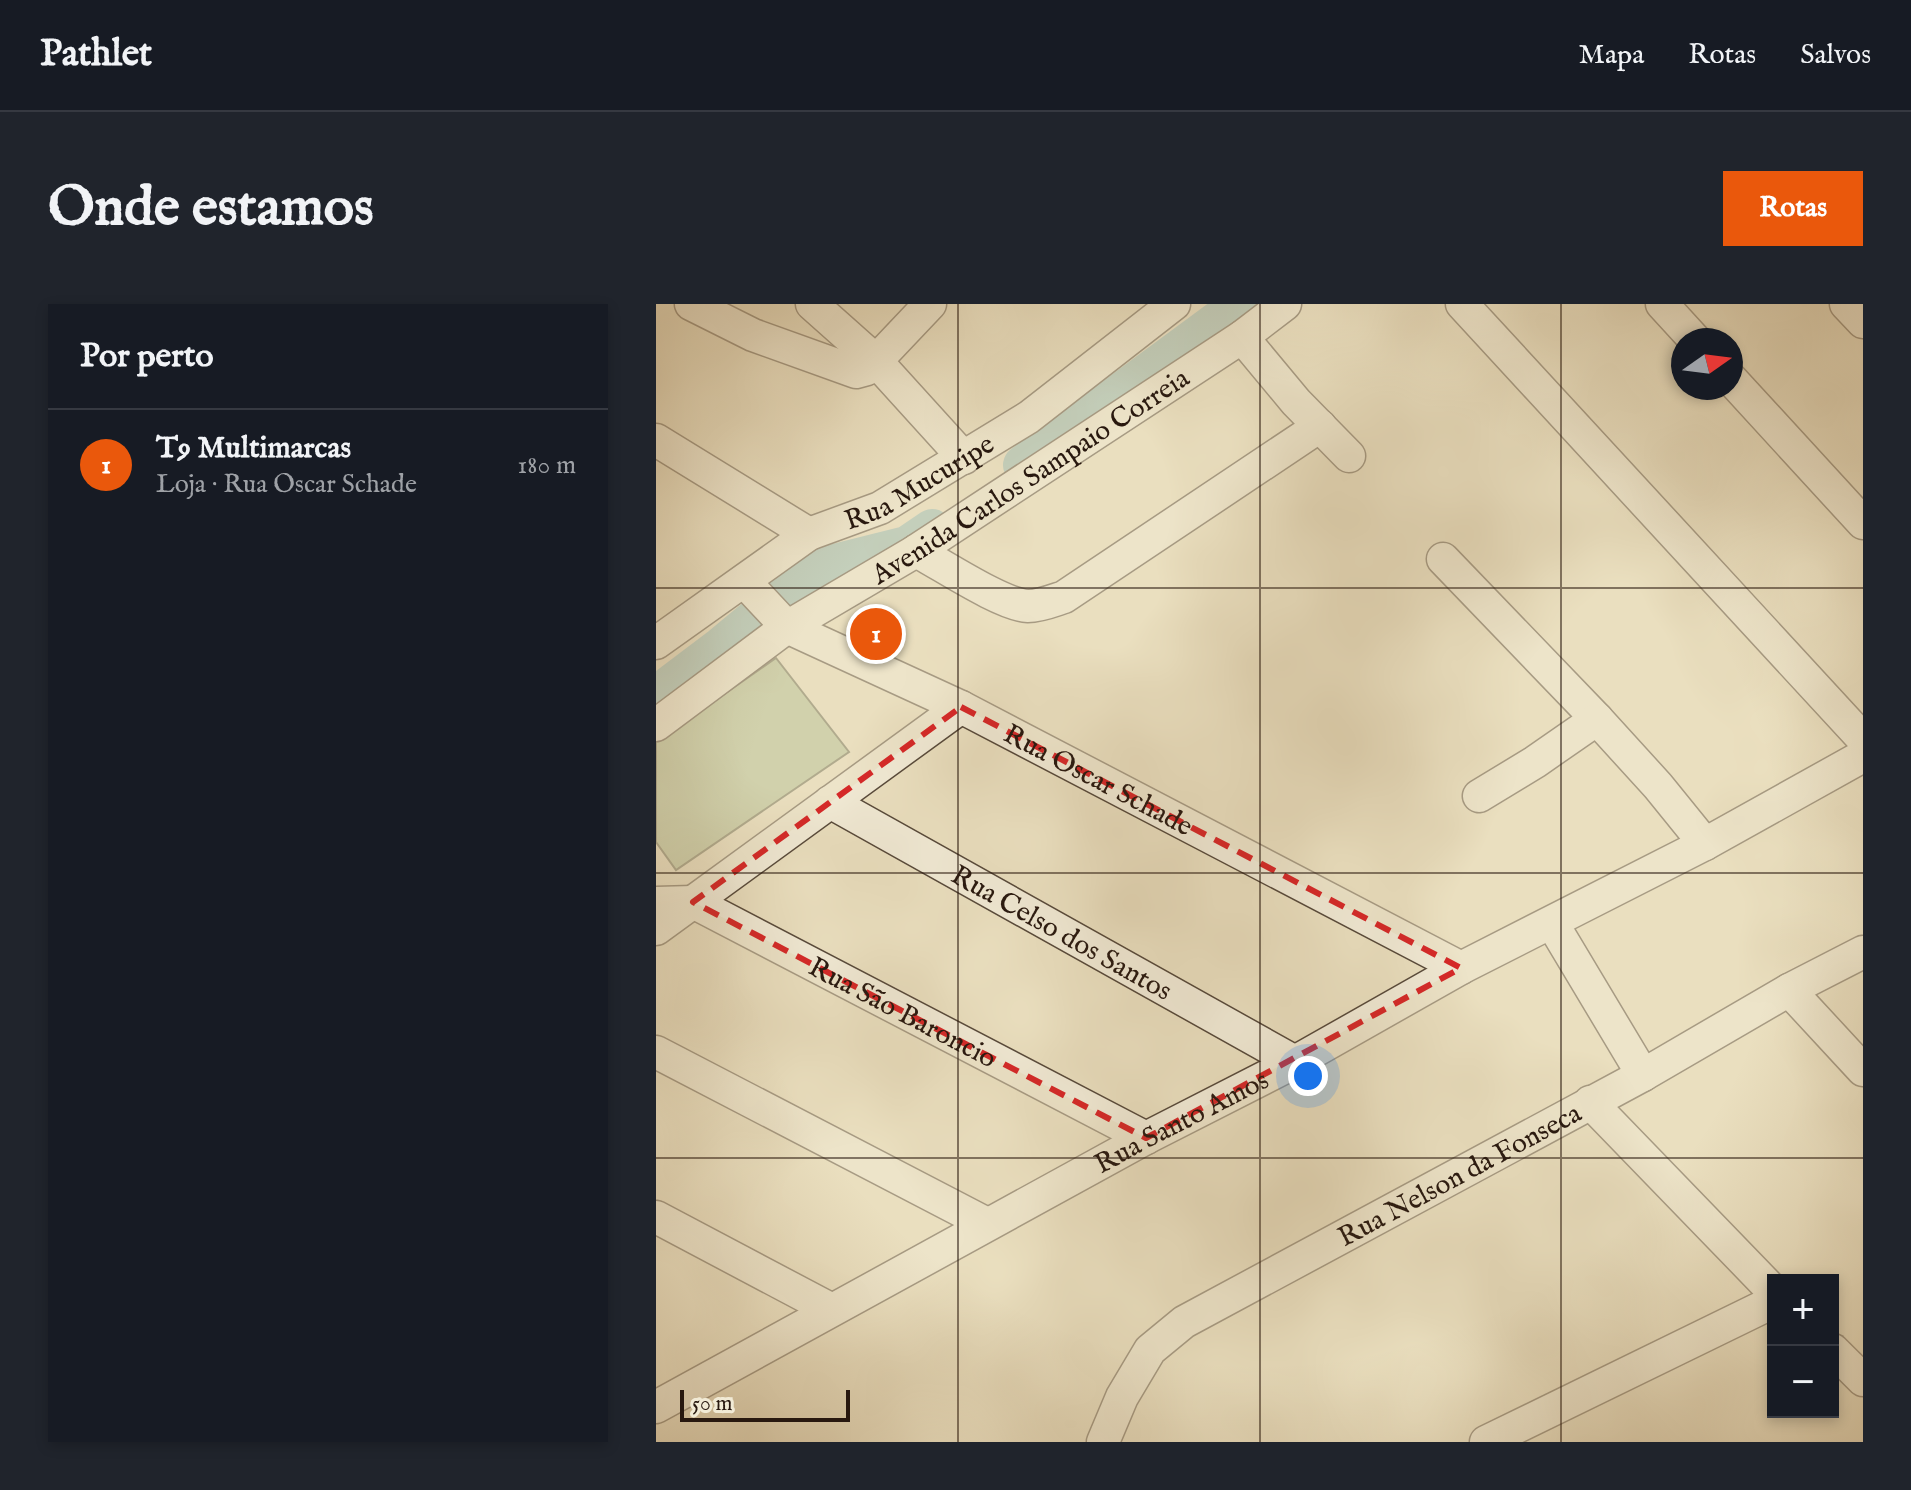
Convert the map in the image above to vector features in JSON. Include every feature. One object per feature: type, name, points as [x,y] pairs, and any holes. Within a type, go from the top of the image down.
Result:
[{"type":"street","points":[[691,304],[753,335],[856,372],[867,369],[876,361],[930,304]]},
{"type":"street","points":[[812,304],[876,361],[964,458]]},
{"type":"street","name":"Rua Mucuripe","points":[[656,643],[766,604],[809,534],[880,508],[964,458],[1029,417],[1174,304]]},
{"type":"street","name":"Avenida Carlos Sampaio Correia","points":[[656,725],[766,604],[916,551],[1242,337],[1285,304]]},
{"type":"street","points":[[1462,304],[1863,739]]},
{"type":"street","points":[[1662,304],[1684,328]]},
{"type":"street","points":[[1846,304],[1863,322]]},
{"type":"street","points":[[1242,337],[1349,456]]},
{"type":"street","points":[[1743,392],[1863,523]]},
{"type":"street","points":[[916,551],[1007,600],[1025,606],[1044,604],[1064,597],[1320,426]]},
{"type":"street","points":[[657,441],[809,534]]},
{"type":"street","points":[[1443,559],[1597,719],[1705,844]]},
{"type":"street","name":"Rua Oscar Schade","points":[[766,604],[1461,968]]},
{"type":"street","points":[[656,929],[961,707]]},
{"type":"street","points":[[1479,796],[1597,719]]},
{"type":"street","name":"Rua Santo Amos","points":[[663,1395],[1295,1062],[1461,968],[1705,844],[1863,756]]},
{"type":"street","name":"Rua Celso dos Santos","points":[[830,802],[1295,1062]]},
{"type":"street","name":"Rua São Baroncio","points":[[656,903],[693,902],[1146,1138]]},
{"type":"street","points":[[1552,923],[1643,1075]]},
{"type":"street","name":"Rua Nelson da Fonseca","points":[[1103,1442],[1122,1397],[1150,1350],[1184,1322],[1643,1075],[1789,990],[1863,952]]},
{"type":"street","points":[[1789,990],[1863,1070]]},
{"type":"street","points":[[656,1052],[987,1224]]},
{"type":"street","points":[[1590,1102],[1767,1285]]},
{"type":"street","points":[[656,1217],[830,1309]]},
{"type":"street","points":[[1486,1442],[1767,1305]]},
{"type":"street","points":[[1839,1356],[1863,1380]]},
{"type":"highlighted area","points":[[961,707],[1461,968],[1146,1138],[693,902]]},
{"type":"green space","points":[[776,658],[849,752],[676,870],[656,842],[656,742]]},
{"type":"waterway","points":[[1023,465],[1241,304]]},
{"type":"waterway","points":[[656,696],[815,569],[907,546],[932,529]]},
{"type":"place","name":"T9 Multimarcas","points":[[876,634]]}]
